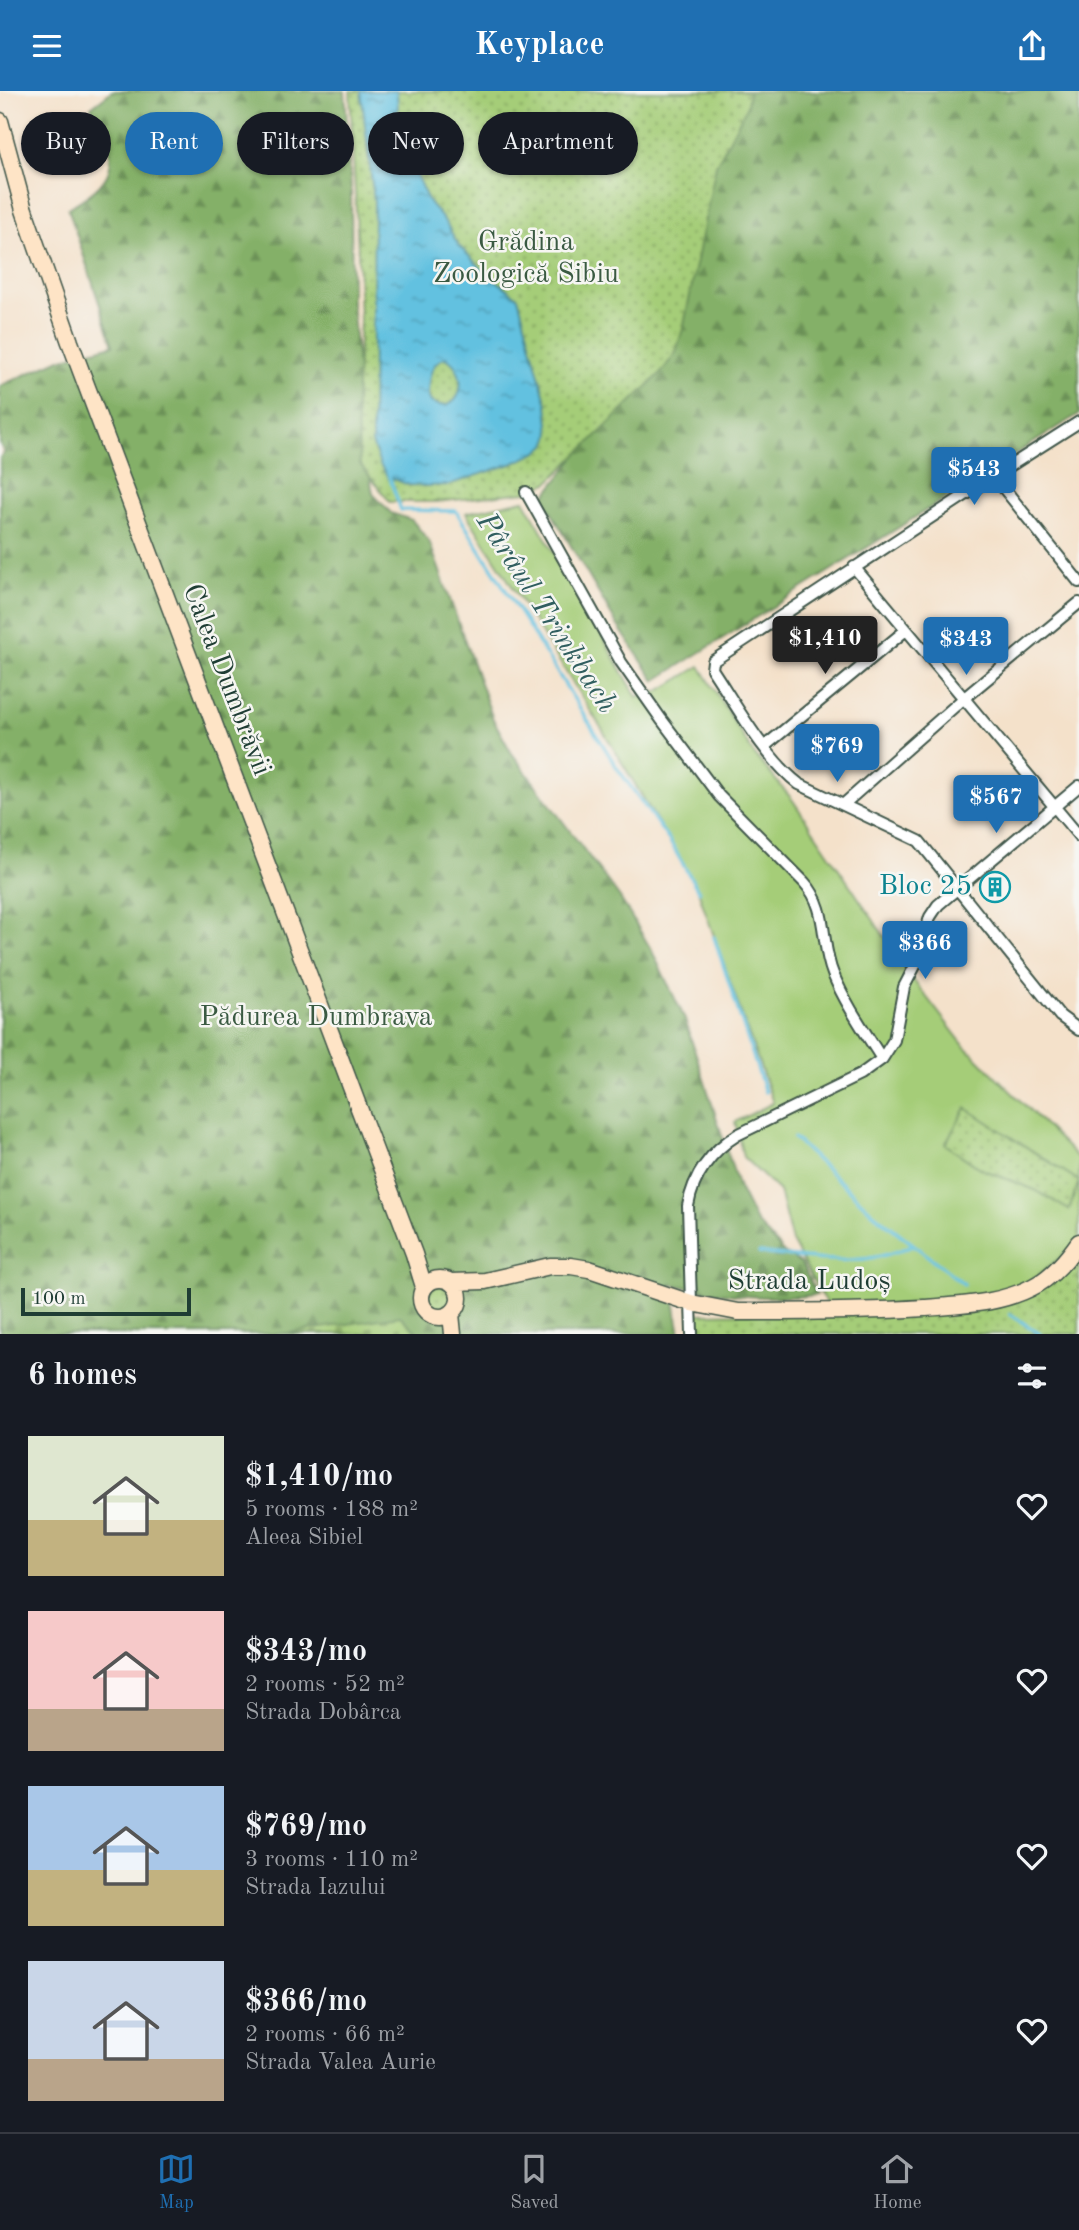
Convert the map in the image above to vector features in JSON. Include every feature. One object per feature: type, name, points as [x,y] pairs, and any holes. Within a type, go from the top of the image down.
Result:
[{"type":"main road","name":"Calea Dumbrăvii","points":[[0,121],[24,210],[78,364],[414,1254],[438,1282]]},
{"type":"main road","name":"Strada Ludoș","points":[[438,1282],[485,1281],[550,1266],[571,1266],[589,1269],[691,1303],[738,1312],[831,1312],[979,1303],[1008,1296],[1038,1284],[1062,1265],[1079,1242]]},
{"type":"main road","name":"Strada Ludoș","points":[[449,1310],[485,1281]]},
{"type":"main road","points":[[445,1334],[449,1310],[458,1290],[438,1282],[421,1297],[423,1307],[449,1310]]},
{"type":"main road","points":[[449,1310],[453,1334]]},
{"type":"street","points":[[1079,422],[713,661],[712,669],[765,747],[781,768],[799,784],[919,841],[1060,1016],[1079,1030]]},
{"type":"street","points":[[994,475],[1079,582]]},
{"type":"street","points":[[526,492],[615,653],[661,719],[719,796],[815,896],[822,916],[832,972],[882,1059]]},
{"type":"street","points":[[854,567],[1079,836]]},
{"type":"street","points":[[844,804],[963,699],[1079,603]]},
{"type":"street","points":[[765,747],[906,630]]},
{"type":"street","points":[[692,1334],[688,1206],[702,1167],[737,1135],[860,1075],[882,1059],[894,1040],[901,999],[917,962],[930,917],[937,905],[1079,786]]},
{"type":"green space","name":"Pădurea Dumbrava","points":[[112,91],[345,91],[346,112],[237,112],[237,175],[350,175],[352,302],[365,447],[373,494],[391,513],[412,520],[429,541],[493,719],[511,752],[620,898],[651,949],[684,1017],[739,1188],[756,1222],[784,1253],[801,1263],[817,1295],[744,1296],[671,1284],[680,1334],[0,1334],[0,458],[4,453],[0,444],[0,386],[60,359],[113,345],[68,208],[99,186],[107,175],[111,175],[111,112],[93,112],[91,107]]},
{"type":"green space","name":"Grădina Zoologică Sibiu","points":[[350,91],[749,91],[747,106],[716,165],[684,325],[676,352],[661,373],[548,483],[526,492],[437,502],[390,502],[360,464],[356,407],[360,320],[354,112],[351,112]]},
{"type":"green space","points":[[622,91],[1079,91],[1079,414],[655,681],[616,623],[543,498],[573,460],[597,405],[615,175],[638,175],[638,112],[620,112]]},
{"type":"green space","points":[[524,500],[637,697],[659,691],[700,666],[753,753],[792,799],[915,982],[962,1043],[1079,1159],[1079,1242],[1026,1290],[831,1312],[792,1242],[779,1191],[743,1157],[735,1122],[773,1103],[697,888],[602,729],[466,513]]},
{"type":"green space","points":[[966,1108],[1079,1181],[1069,1210],[1035,1190],[981,1169],[945,1144]]},
{"type":"green space","points":[[1079,1242],[1079,1334],[692,1334],[694,1314],[831,1312],[1015,1294]]},
{"type":"green space","points":[[440,1286],[451,1293],[452,1298],[445,1309],[440,1310],[429,1303],[428,1298],[435,1287]]},
{"type":"green space","points":[[400,1316],[419,1334],[282,1334]]},
{"type":"water","points":[[361,91],[397,91],[397,112],[368,112],[368,150]]},
{"type":"water","points":[[371,175],[417,175],[428,201],[446,223],[459,246],[486,273],[518,297],[547,405],[550,435],[546,445],[538,452],[514,463],[448,485],[428,486],[409,485],[388,477],[380,465],[372,443],[374,201]],"holes":[[[446,358],[459,373],[460,391],[456,399],[450,404],[442,405],[431,402],[428,396],[429,378],[436,363]]]},
{"type":"waterway","name":"Pârâul Trinkbach","points":[[388,473],[401,510],[456,511],[618,769],[669,840],[699,892]]},
{"type":"waterway","name":"Pârâul Trinkbach","points":[[714,937],[765,1092]]},
{"type":"waterway","name":"Pârâul Trinkbach","points":[[794,1138],[873,1213],[964,1284]]},
{"type":"waterway","points":[[759,1253],[856,1260],[894,1252],[912,1245]]},
{"type":"waterway","name":"Pârâul Trinkbach","points":[[1010,1314],[1040,1334]]},
{"type":"place","name":"Bloc 25","points":[[995,887]]}]
